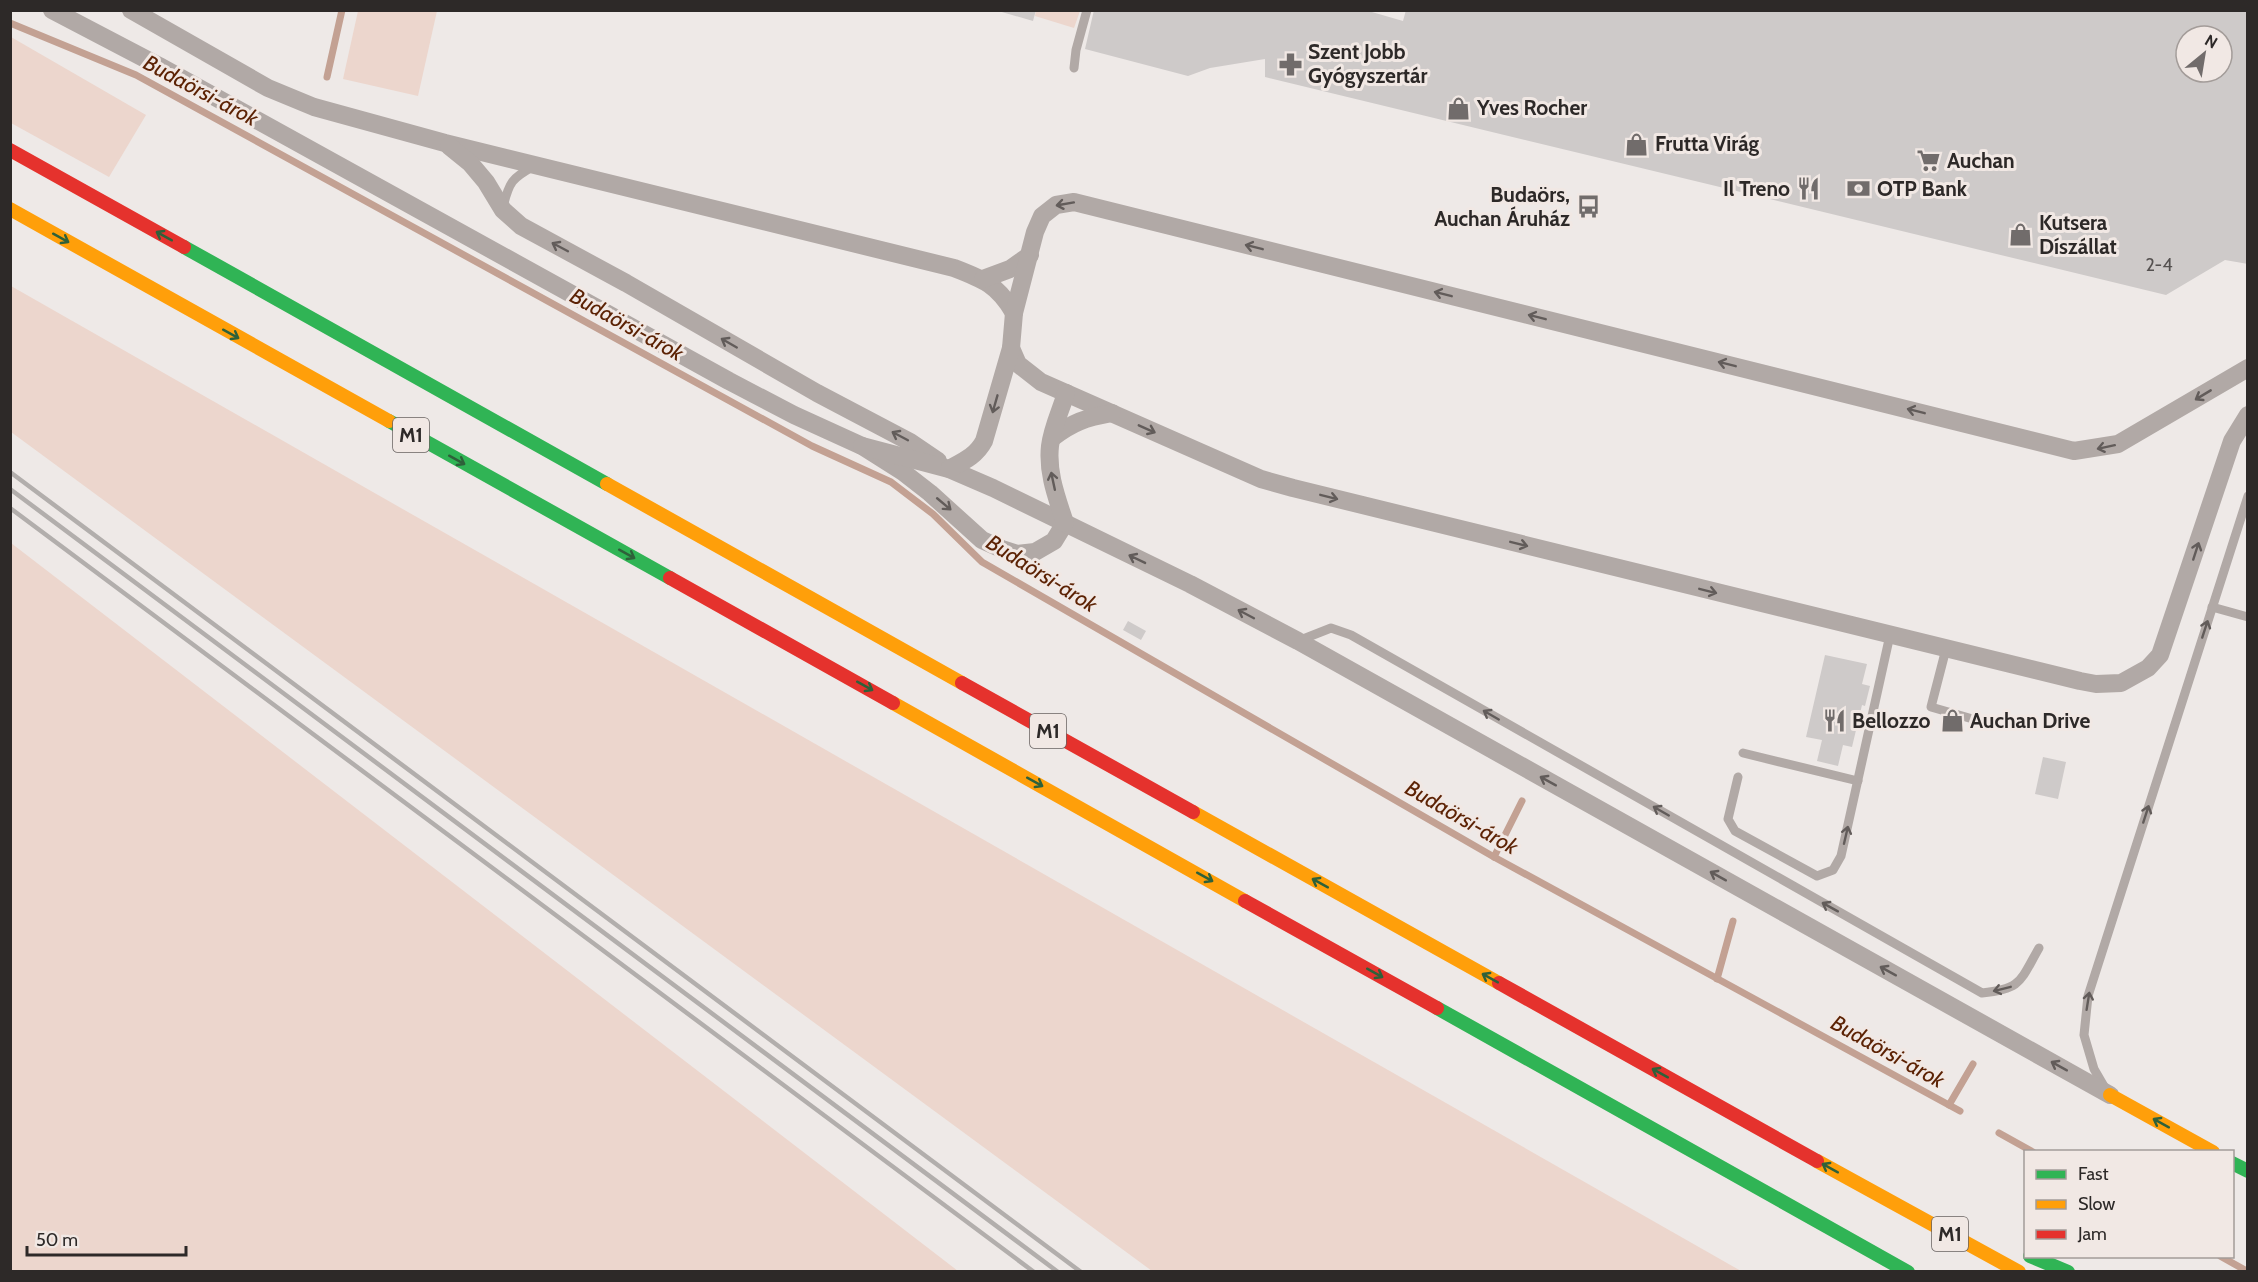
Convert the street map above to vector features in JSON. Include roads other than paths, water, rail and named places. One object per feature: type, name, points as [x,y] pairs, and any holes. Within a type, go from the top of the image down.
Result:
[{"type":"highway","name":"M1","points":[[10,150],[1881,1197],[2019,1272]]},
{"type":"highway","name":"M1","points":[[10,209],[1908,1272]]},
{"type":"highway","points":[[2110,1095],[2208,1150]]},
{"type":"highway","points":[[2234,1163],[2247,1171]]},
{"type":"highway","points":[[1881,1197],[1992,1241]]},
{"type":"highway","points":[[2032,1258],[2067,1272]]},
{"type":"street","points":[[52,10],[159,66],[729,381],[794,415],[862,446],[903,472],[930,493],[982,540],[1002,549],[1017,554],[1035,552],[1054,541],[1065,523],[1053,485],[1049,463],[1052,438],[1066,393]]},
{"type":"street","points":[[131,10],[268,88],[314,107],[445,143],[488,168],[503,210],[521,226],[626,283],[817,393],[910,442],[949,469],[1190,584],[1298,641],[2110,1095]]},
{"type":"street","points":[[445,143],[470,164],[488,168],[536,165],[954,268],[983,279],[1000,291],[1014,313]]},
{"type":"street","points":[[862,446],[949,469],[979,451],[984,441],[1011,348],[1014,313],[1042,216],[1056,205],[1074,202],[2074,451],[2118,444],[2247,368]]},
{"type":"street","points":[[983,279],[1010,269],[1030,255]]},
{"type":"street","points":[[1011,348],[1018,364],[1041,382],[1236,468],[1293,488],[2096,684],[2121,683],[2148,669],[2160,655],[2232,441],[2247,415]]},
{"type":"street","points":[[1052,438],[1069,425],[1084,418],[1112,413]]},
{"type":"lane","points":[[1074,68],[1086,10]]},
{"type":"lane","points":[[503,210],[508,186],[517,176],[536,165]]},
{"type":"lane","points":[[2110,1095],[2094,1069],[2084,1035],[2088,996],[2247,496]]},
{"type":"lane","points":[[2212,607],[2247,617]]},
{"type":"lane","points":[[1298,641],[1331,628],[1351,635],[1982,993],[2005,990],[2019,983],[2038,948]]},
{"type":"lane","points":[[1738,777],[1728,819],[1735,831],[1817,876],[1833,870],[1841,856],[1890,635]]},
{"type":"lane","points":[[1946,649],[1931,707],[1983,722]]},
{"type":"lane","points":[[1743,753],[1858,781]]},
{"type":"waterway","name":"Budaörsi-árok","points":[[327,77],[342,10]]},
{"type":"waterway","name":"Budaörsi-árok","points":[[10,23],[136,75],[812,446],[891,482],[933,514],[982,562],[1494,857],[1960,1111]]},
{"type":"waterway","points":[[1494,857],[1522,801]]},
{"type":"waterway","points":[[1717,979],[1733,921]]},
{"type":"waterway","points":[[1949,1105],[1973,1064]]},
{"type":"waterway","name":"Budaörsi-árok","points":[[1999,1133],[2029,1150]]},
{"type":"waterway","name":"Budaörsi-árok","points":[[2224,1258],[2248,1270]]},
{"type":"railway","points":[[10,472],[1081,1272]]},
{"type":"railway","points":[[10,489],[1058,1272]]},
{"type":"railway","points":[[10,508],[1034,1272]]},
{"type":"place","name":"Szent Jobb Gyógyszertár","points":[[1290,64]]},
{"type":"place","name":"Yves Rocher","points":[[1459,108]]},
{"type":"place","name":"Frutta Virág","points":[[1637,144]]},
{"type":"place","name":"Auchan","points":[[1929,161]]},
{"type":"place","name":"Il Treno","points":[[1808,189]]},
{"type":"place","name":"OTP Bank","points":[[1859,189]]},
{"type":"place","name":"Budaörs, Auchan Áruház","points":[[1588,207]]},
{"type":"place","name":"Kutsera Díszállat","points":[[2021,235]]},
{"type":"place","name":"Bellozzo","points":[[1834,721]]},
{"type":"place","name":"Auchan Drive","points":[[1952,721]]}]
